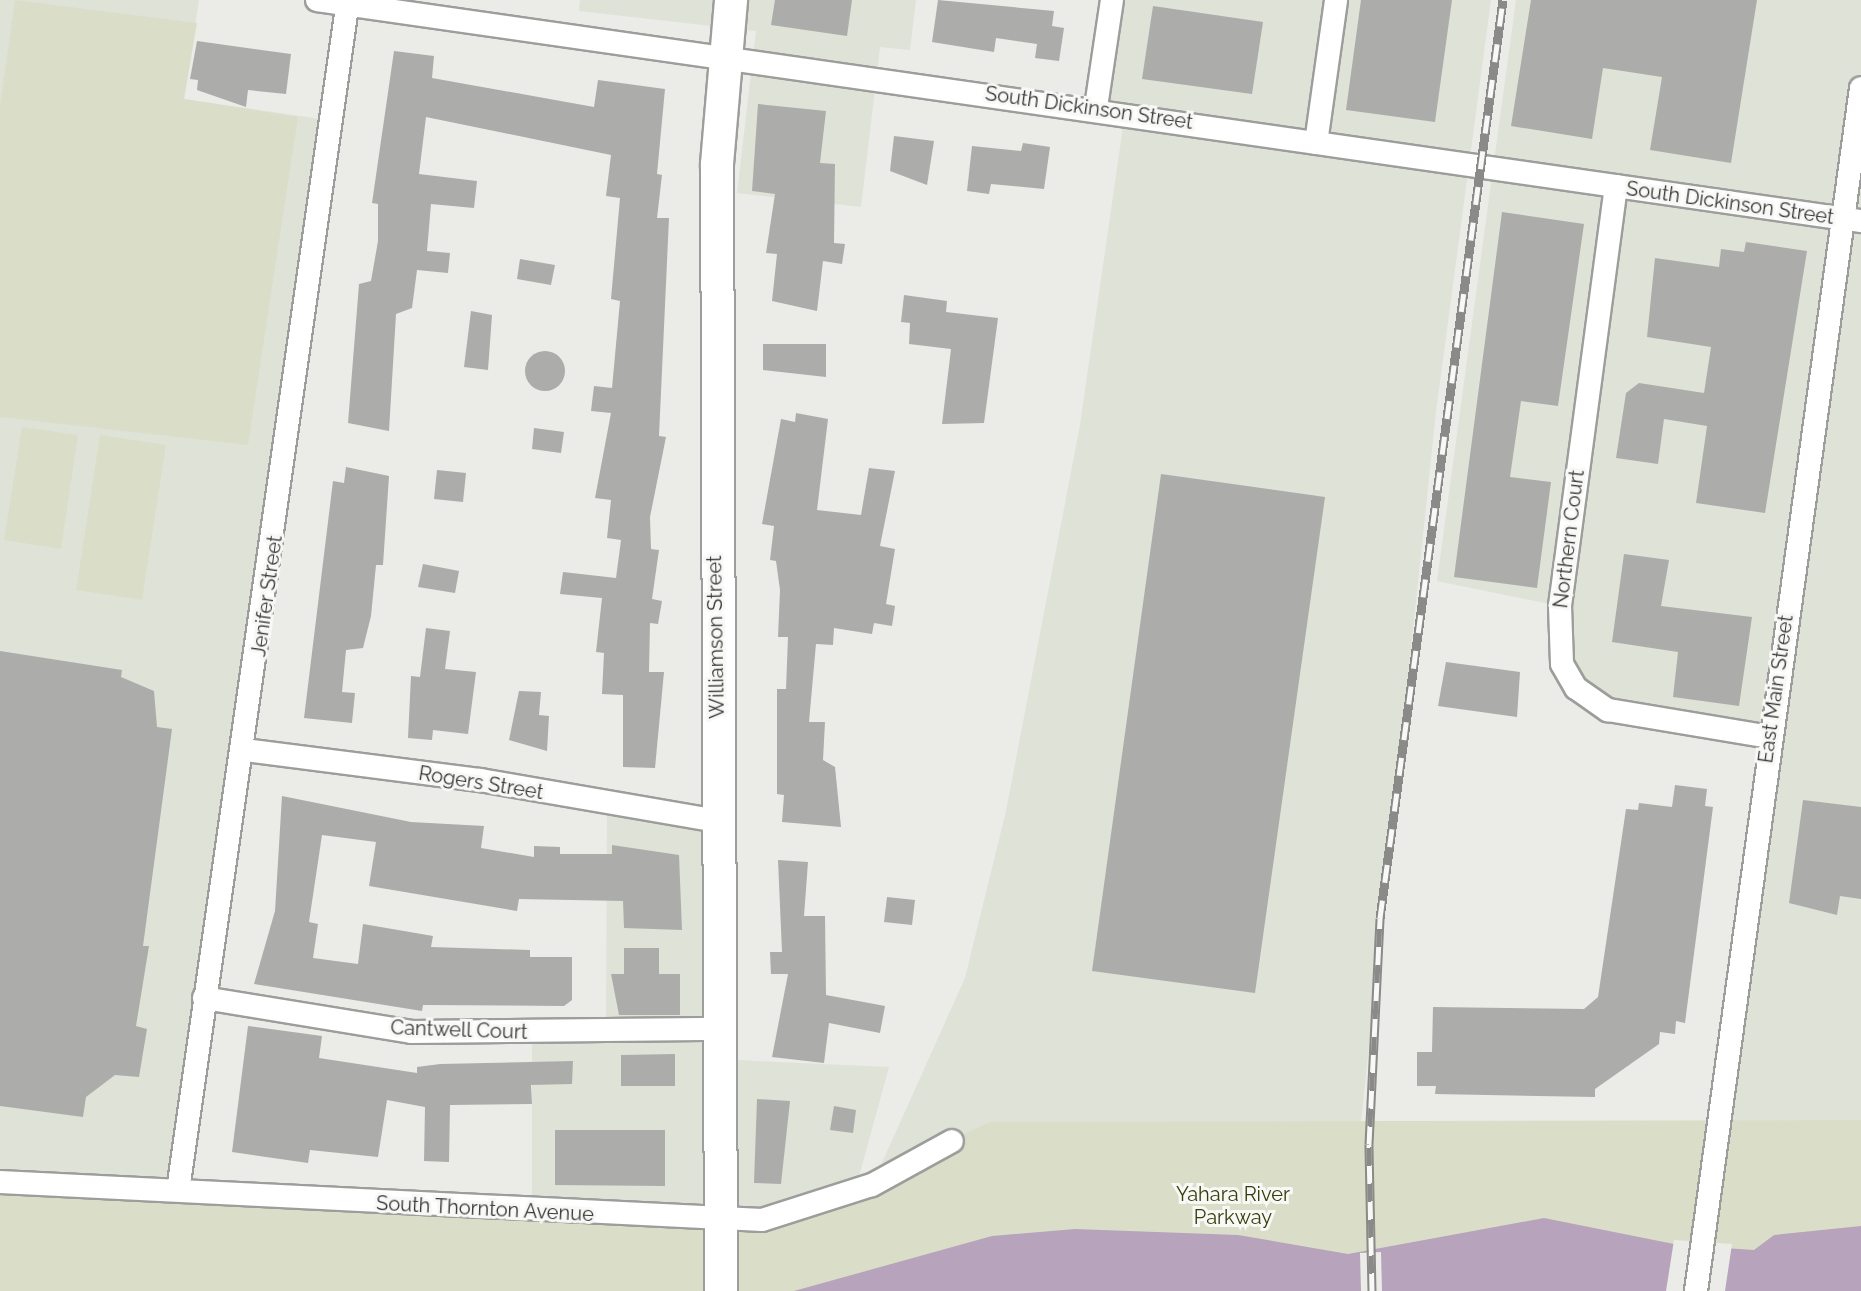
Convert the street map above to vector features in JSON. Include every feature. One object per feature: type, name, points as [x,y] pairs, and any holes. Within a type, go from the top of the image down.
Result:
[{"type":"street","name":"South Dickinson Street","points":[[317,0],[348,2],[722,59],[1096,107],[1316,143],[1852,220]]},
{"type":"street","name":"Williamson Street","points":[[720,1283],[716,1222],[722,59],[731,0]]},
{"type":"street","points":[[1096,107],[1112,0]]},
{"type":"street","points":[[1316,143],[1336,0]]},
{"type":"street","name":"Jenifer Street","points":[[178,1190],[204,998],[245,750],[348,2]]},
{"type":"street","name":"East Main Street","points":[[1696,1291],[1769,737],[1852,220],[1861,88]]},
{"type":"street","name":"Northern Court","points":[[1616,186],[1560,606],[1562,664],[1576,688],[1608,710],[1769,737]]},
{"type":"street","name":"Rogers Street","points":[[245,750],[480,780],[717,821]]},
{"type":"street","name":"Cantwell Court","points":[[204,998],[411,1032],[717,1029]]},
{"type":"street","name":"South Thornton Avenue","points":[[0,1182],[716,1222],[771,1220],[872,1185],[952,1141]]},
{"type":"shaded area","points":[[0,0],[199,0],[184,99],[334,121],[178,1190],[0,1182]]},
{"type":"shaded area","points":[[580,0],[916,0],[910,50],[880,47],[861,207],[737,193],[756,31],[579,11]]},
{"type":"shaded area","points":[[1112,0],[1491,0],[1436,412],[1361,1122],[990,1122],[872,1185],[965,978],[1006,811],[1080,425],[1125,113],[1096,107]]},
{"type":"shaded area","points":[[1516,0],[1861,0],[1861,1120],[1719,1124],[1769,737],[1677,723],[1576,688],[1559,606],[1437,581]]},
{"type":"shaded area","points":[[607,804],[717,821],[716,1059],[889,1067],[855,1191],[771,1220],[532,1213],[532,1032],[606,1031]]},
{"type":"shaded area","points":[[1544,1218],[1679,1245],[1754,1250],[1774,1235],[1861,1226],[1861,1291],[794,1291],[992,1236],[1075,1229],[1238,1235],[1348,1254]]},
{"type":"green space","points":[[15,0],[197,23],[184,99],[298,117],[248,445],[0,417],[0,105]]},
{"type":"green space","points":[[22,427],[78,435],[61,549],[4,540]]},
{"type":"green space","points":[[100,435],[166,445],[142,600],[76,590]]},
{"type":"green space","name":"Yahara River Parkway","points":[[1861,1120],[1861,1291],[0,1291],[0,1182],[771,1220],[990,1122]]},
{"type":"pier","points":[[1674,1240],[1732,1244],[1725,1291],[1666,1291]]},
{"type":"pier","points":[[1381,1252],[1382,1291],[1361,1291],[1360,1253]]},
{"type":"building","points":[[775,0],[852,0],[847,36],[771,25]]},
{"type":"building","points":[[938,0],[1054,11],[1052,26],[1064,28],[1059,61],[1035,58],[1037,44],[996,38],[994,52],[932,42]]},
{"type":"building","points":[[1361,0],[1452,0],[1435,122],[1346,110]]},
{"type":"building","points":[[1531,0],[1757,0],[1731,163],[1650,150],[1662,77],[1603,68],[1592,139],[1511,126]]},
{"type":"building","points":[[1153,6],[1263,22],[1252,94],[1142,79]]},
{"type":"building","points":[[197,41],[291,54],[286,94],[248,90],[246,107],[197,90],[198,80],[190,79]]},
{"type":"building","points":[[394,51],[434,56],[432,78],[594,107],[598,80],[665,89],[657,174],[662,175],[657,218],[669,218],[659,436],[666,437],[650,517],[651,549],[659,550],[652,599],[662,601],[658,624],[650,623],[649,672],[664,672],[655,768],[623,767],[623,695],[602,694],[604,653],[596,652],[602,598],[560,594],[563,572],[616,578],[621,540],[607,538],[611,500],[595,498],[611,413],[591,411],[594,386],[612,388],[620,301],[611,299],[620,198],[606,196],[611,155],[426,117],[419,174],[477,181],[474,208],[431,204],[427,251],[450,253],[448,273],[417,270],[412,308],[396,314],[389,431],[348,423],[359,284],[371,281],[378,241],[378,204],[372,203]]},
{"type":"building","points":[[758,104],[826,111],[820,163],[835,164],[834,243],[845,244],[842,264],[823,261],[817,311],[772,301],[777,254],[766,253],[775,194],[752,191]]},
{"type":"building","points":[[894,136],[934,141],[927,185],[890,171]]},
{"type":"building","points":[[1023,143],[1050,147],[1044,189],[991,184],[989,194],[967,191],[972,146],[1021,151]]},
{"type":"building","points":[[1502,212],[1584,224],[1558,406],[1521,401],[1510,477],[1551,482],[1537,588],[1454,577]]},
{"type":"building","points":[[1746,242],[1807,251],[1765,513],[1696,503],[1707,426],[1664,419],[1658,464],[1616,458],[1626,393],[1639,383],[1704,393],[1711,347],[1647,337],[1655,258],[1719,267],[1721,249],[1744,252]]},
{"type":"building","points":[[520,259],[555,265],[551,285],[517,279]]},
{"type":"building","points":[[904,295],[947,301],[946,312],[998,318],[984,423],[942,424],[951,349],[909,344],[910,323],[901,322]]},
{"type":"building","points":[[471,311],[492,315],[488,370],[464,367]]},
{"type":"building","points":[[763,344],[826,344],[826,377],[763,370]]},
{"type":"building","points":[[545,351],[559,357],[565,371],[559,385],[545,391],[531,385],[525,371],[531,357]]},
{"type":"building","points":[[796,413],[828,419],[817,510],[861,515],[869,468],[895,471],[880,546],[895,549],[886,604],[895,606],[892,626],[874,623],[872,634],[834,628],[833,645],[816,644],[809,722],[825,722],[823,760],[835,767],[841,827],[782,822],[784,795],[777,794],[777,689],[786,689],[788,637],[778,637],[780,590],[776,561],[770,560],[774,526],[762,524],[781,419],[795,422]]},
{"type":"building","points":[[534,428],[564,432],[561,453],[532,449]]},
{"type":"building","points":[[346,467],[389,476],[383,565],[376,565],[371,616],[363,648],[346,650],[342,692],[355,693],[352,723],[304,718],[333,481],[344,483]]},
{"type":"building","points":[[437,470],[466,473],[463,502],[434,499]]},
{"type":"building","points":[[1161,474],[1325,497],[1255,993],[1092,971]]},
{"type":"building","points":[[1624,554],[1669,560],[1661,606],[1752,617],[1739,706],[1673,697],[1678,652],[1612,642]]},
{"type":"building","points":[[423,564],[459,571],[455,593],[418,587]]},
{"type":"building","points":[[426,628],[450,631],[445,669],[476,672],[468,734],[433,730],[432,740],[408,738],[411,676],[420,677]]},
{"type":"building","points":[[0,651],[122,670],[121,677],[154,691],[157,727],[172,729],[143,946],[149,946],[136,1026],[147,1029],[139,1077],[115,1075],[86,1097],[83,1117],[0,1106]]},
{"type":"building","points":[[1446,662],[1520,672],[1517,717],[1438,706]]},
{"type":"building","points":[[519,691],[541,692],[539,715],[549,716],[547,751],[509,740]]},
{"type":"building","points":[[1675,785],[1707,789],[1705,806],[1713,807],[1685,1023],[1676,1021],[1675,1034],[1660,1032],[1659,1044],[1595,1089],[1595,1097],[1435,1094],[1436,1086],[1417,1086],[1417,1052],[1432,1052],[1433,1007],[1584,1009],[1598,997],[1626,809],[1638,810],[1639,803],[1672,807]]},
{"type":"building","points":[[282,796],[411,822],[484,826],[481,848],[534,857],[534,846],[560,847],[560,854],[612,854],[612,845],[679,855],[682,930],[624,928],[623,901],[519,899],[517,911],[369,886],[376,842],[322,835],[309,922],[318,924],[313,958],[358,964],[363,924],[433,936],[431,947],[530,950],[530,957],[572,957],[572,1000],[564,1006],[423,1005],[422,1011],[254,984],[275,911]]},
{"type":"building","points":[[1803,800],[1861,807],[1861,899],[1840,896],[1837,915],[1789,903]]},
{"type":"building","points":[[778,860],[808,862],[804,916],[825,916],[826,995],[885,1006],[880,1033],[829,1023],[824,1063],[772,1057],[788,974],[771,974],[770,952],[782,952]]},
{"type":"building","points":[[887,897],[915,900],[912,925],[884,922]]},
{"type":"building","points":[[624,948],[659,948],[659,974],[680,974],[680,1015],[619,1015],[611,974],[624,974]]},
{"type":"building","points":[[248,1026],[322,1036],[319,1058],[417,1073],[417,1067],[440,1064],[573,1061],[572,1084],[531,1085],[532,1104],[450,1105],[449,1162],[424,1161],[425,1107],[387,1100],[378,1157],[310,1150],[308,1163],[232,1152]]},
{"type":"building","points":[[675,1054],[675,1086],[621,1086],[621,1055]]},
{"type":"building","points":[[757,1099],[790,1101],[781,1184],[754,1183]]},
{"type":"building","points":[[834,1106],[856,1110],[853,1133],[830,1130]]},
{"type":"building","points":[[555,1130],[665,1130],[665,1186],[555,1185]]},
{"type":"railway","points":[[1372,1291],[1369,1144],[1380,918],[1503,0]]}]
